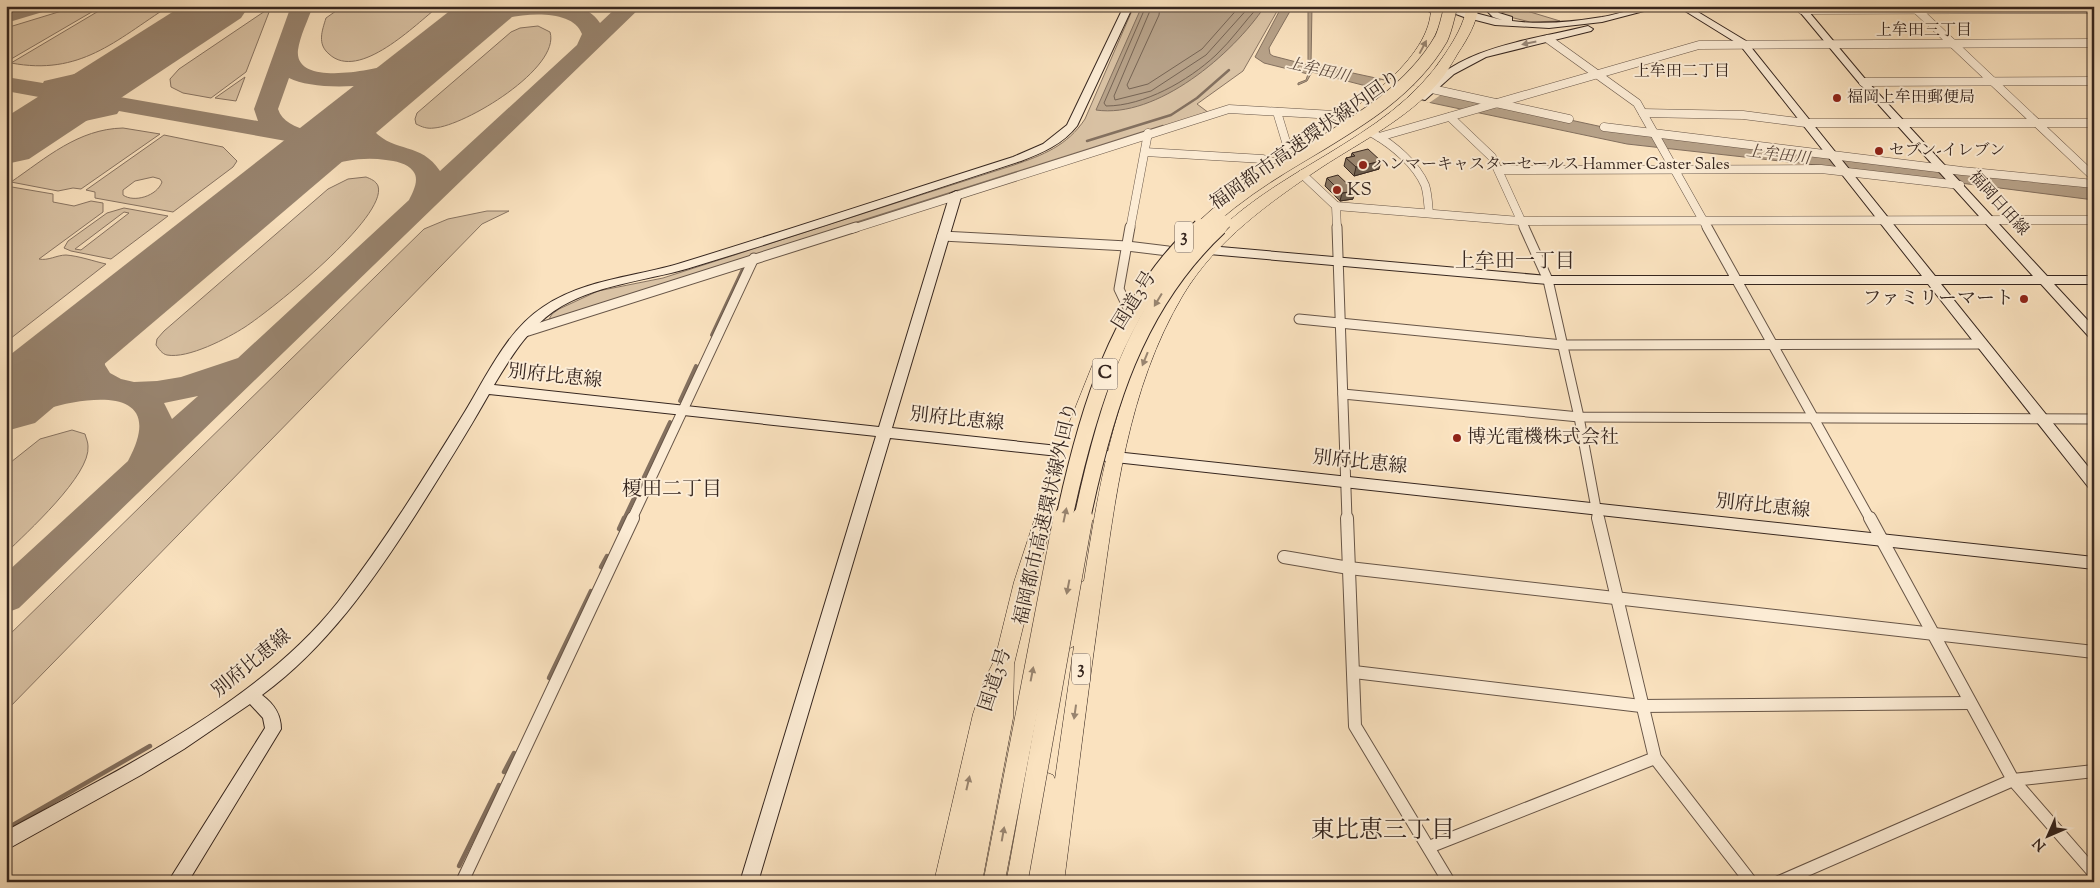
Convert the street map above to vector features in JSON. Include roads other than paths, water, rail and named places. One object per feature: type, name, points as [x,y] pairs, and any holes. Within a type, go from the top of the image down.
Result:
[{"type":"highway","name":"国道3号","points":[[946,882],[984,714],[995,680],[1005,661],[1024,582],[1067,452],[1109,346],[1128,308],[1168,251],[1226,199],[1277,163],[1345,121],[1396,82],[1422,51],[1441,8]]},
{"type":"highway","name":"福岡都市高速環状線外回り","points":[[994,882],[1041,626],[1070,494],[1094,407],[1122,334],[1151,284],[1198,230],[1249,188],[1352,124],[1394,94],[1411,79],[1428,61],[1446,30],[1441,8]]},
{"type":"highway","name":"国道3号","points":[[1052,882],[1098,556],[1115,456],[1137,380],[1162,320],[1183,283],[1209,250],[1251,213],[1302,174],[1374,134],[1429,90],[1460,41],[1469,13]]},
{"type":"highway","name":"福岡都市高速環状線内回り","points":[[1017,882],[1060,629],[1084,508],[1110,410],[1126,363],[1144,323],[1165,288],[1194,252],[1229,219],[1261,194],[1371,123],[1418,88],[1453,44],[1469,13]]},
{"type":"highway","points":[[1030,882],[1064,657],[1072,624],[1098,556]]},
{"type":"highway","points":[[970,882],[1002,718],[1005,661]]},
{"type":"street","points":[[486,389],[526,330],[544,311],[565,298],[589,289],[639,278],[688,264],[1017,159],[1047,146],[1057,140],[1072,126],[1129,6]]},
{"type":"street","points":[[1422,6],[1469,13],[1527,26],[1611,19]]},
{"type":"street","points":[[1486,6],[1496,15],[1525,23],[1527,26]]},
{"type":"street","points":[[1429,90],[1451,72],[1480,57],[1503,49],[1593,27],[1611,19],[1659,6]]},
{"type":"street","points":[[1681,6],[1743,43],[2094,484]]},
{"type":"street","points":[[1914,7],[2094,177]]},
{"type":"street","points":[[1800,8],[1914,7],[2090,10]]},
{"type":"street","name":"福岡日田線","points":[[1800,8],[1864,82],[2094,335]]},
{"type":"street","points":[[1469,13],[1537,31],[1593,27]]},
{"type":"street","points":[[1548,39],[1637,103],[1816,420],[2013,780],[2094,872]]},
{"type":"street","points":[[1374,134],[1474,111],[1699,45],[1743,43],[2094,43]]},
{"type":"street","points":[[1864,82],[2094,81]]},
{"type":"street","points":[[1429,90],[1569,119]]},
{"type":"street","points":[[526,330],[1229,109],[1334,115],[1345,121]]},
{"type":"street","points":[[1277,112],[1287,145],[1296,152]]},
{"type":"street","points":[[1642,113],[1744,115],[1806,123],[2094,123]]},
{"type":"street","points":[[1450,117],[1482,146],[1499,170],[1548,280],[1579,417],[1596,508],[1641,706],[1656,758],[1751,882]]},
{"type":"street","points":[[1604,127],[1837,162],[1958,184]]},
{"type":"street","points":[[1128,308],[1119,289],[1148,133]]},
{"type":"street","points":[[1374,134],[1414,168],[1422,178],[1426,188],[1429,213]]},
{"type":"street","points":[[1145,152],[1263,159],[1277,163]]},
{"type":"street","points":[[1499,170],[1676,170],[1837,162],[2094,184]]},
{"type":"street","points":[[1302,174],[1336,206],[1520,220],[2094,220]]},
{"type":"street","points":[[749,882],[878,448],[885,433],[956,194]]},
{"type":"street","points":[[1336,206],[1345,481],[1356,726],[1449,882]]},
{"type":"street","points":[[942,236],[1127,246],[1168,251]]},
{"type":"street","points":[[1209,250],[1548,280],[2094,280]]},
{"type":"street","points":[[462,882],[754,258]]},
{"type":"street","points":[[1299,319],[1562,345],[1982,344]]},
{"type":"street","name":"別府比恵線","points":[[6,841],[178,742],[250,694],[290,662],[332,620],[413,508],[486,389],[2094,563]]},
{"type":"street","points":[[1343,394],[1579,417],[1816,420],[2094,418]]},
{"type":"street","points":[[1284,557],[1349,568],[2094,652]]},
{"type":"street","points":[[1354,672],[1641,706],[1970,703]]},
{"type":"street","points":[[177,882],[273,729],[274,718],[250,694]]},
{"type":"street","points":[[1429,847],[1656,758]]},
{"type":"street","points":[[1779,882],[2013,780],[2094,771]]},
{"type":"water","points":[[1142,6],[1265,6],[1234,44],[1214,62],[1168,94],[1144,104],[1119,110],[1096,110]]},
{"type":"water","name":"上牟田川","points":[[1282,6],[1293,6],[1269,48],[1270,54],[1308,65],[1308,6],[1312,6],[1311,64],[1612,129],[2094,187],[2094,200],[1834,167],[1627,144],[1432,103],[1312,72],[1307,81],[1298,85],[1298,83],[1306,80],[1308,74],[1264,63],[1255,57]]},
{"type":"waterway","points":[[1087,141],[1171,115],[1197,98],[1229,70]]},
{"type":"waterway","points":[[853,224],[1163,126]]},
{"type":"waterway","points":[[712,335],[743,269]]},
{"type":"waterway","points":[[680,401],[696,366]]},
{"type":"waterway","points":[[624,519],[670,422]]},
{"type":"waterway","points":[[619,529],[624,518]]},
{"type":"waterway","points":[[601,567],[607,556]]},
{"type":"waterway","points":[[549,678],[591,591]]},
{"type":"waterway","points":[[6,829],[150,746]]},
{"type":"waterway","points":[[504,772],[514,753]]},
{"type":"waterway","points":[[459,866],[499,785]]},
{"type":"place","name":"福岡上牟田郵便局","points":[[1837,98]]},
{"type":"place","name":"セブン-イレブン","points":[[1879,151]]},
{"type":"place","name":"ハンマーキャスターセールス Hammer Caster Sales","points":[[1363,165]]},
{"type":"place","name":"KS","points":[[1337,190]]},
{"type":"place","name":"ファミリーマート","points":[[2024,299]]},
{"type":"place","name":"博光電機株式会社","points":[[1457,438]]},
{"type":"district","name":"上牟田三丁目","points":[[1924,31]]},
{"type":"district","name":"上牟田二丁目","points":[[1682,72]]},
{"type":"district","name":"上牟田一丁目","points":[[1515,262]]},
{"type":"district","name":"榎田二丁目","points":[[672,490]]},
{"type":"district","name":"東比恵三丁目","points":[[1383,831]]}]
